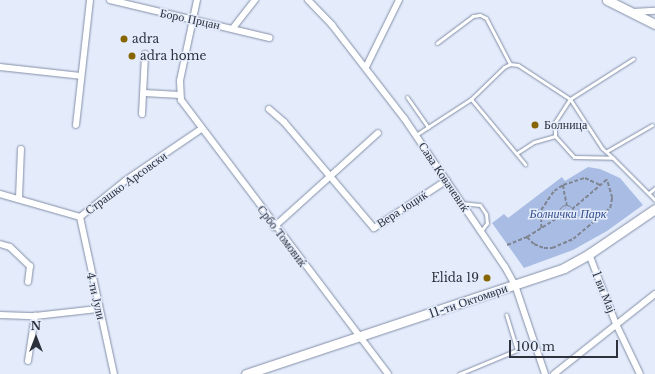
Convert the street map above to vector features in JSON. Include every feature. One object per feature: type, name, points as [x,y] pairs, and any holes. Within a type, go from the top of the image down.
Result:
[{"type":"main road","points":[[607,0],[655,24]]},
{"type":"main road","name":"11-ти Октомври","points":[[268,368],[564,268],[589,254],[655,209]]},
{"type":"main road","points":[[246,374],[258,368],[268,368]]},
{"type":"main road","points":[[260,374],[268,368]]},
{"type":"street","points":[[76,125],[90,0]]},
{"type":"street","name":"Боро Прцан","points":[[110,0],[270,38]]},
{"type":"street","name":"Србо Томовиќ","points":[[197,0],[180,81],[180,95],[186,109],[274,227],[388,374]]},
{"type":"street","points":[[233,28],[255,0]]},
{"type":"street","name":"Сава Ковачевиќ","points":[[308,0],[366,67],[416,135],[481,231],[515,285],[545,374]]},
{"type":"street","points":[[366,67],[399,0]]},
{"type":"street","points":[[633,12],[655,11]]},
{"type":"street","points":[[142,114],[145,54]]},
{"type":"street","points":[[0,67],[81,76]]},
{"type":"street","points":[[144,93],[180,95]]},
{"type":"street","name":"Вера Јоциќ","points":[[269,109],[284,122],[331,176],[367,223],[374,228],[447,180]]},
{"type":"street","name":"Страшко Арсовски","points":[[0,194],[19,198],[80,217],[126,180],[201,129]]},
{"type":"street","points":[[274,227],[378,133]]},
{"type":"street","points":[[19,198],[21,149]]},
{"type":"street","name":"4 ти Јули","points":[[80,217],[98,309],[114,374]]},
{"type":"street","points":[[0,244],[10,247],[30,266],[28,282]]},
{"type":"street","name":"1 ви Мај","points":[[589,254],[616,324],[640,374]]},
{"type":"street","points":[[554,374],[655,294]]},
{"type":"street","points":[[0,315],[35,316],[98,309]]},
{"type":"street","points":[[28,361],[35,316]]},
{"type":"lane","points":[[437,43],[473,16],[480,15],[486,18],[510,64],[524,69],[570,99],[584,117],[596,140],[606,152],[655,200]]},
{"type":"lane","points":[[613,158],[574,157],[555,136],[555,122],[570,99],[633,59]]},
{"type":"lane","points":[[416,135],[471,100],[510,64]]},
{"type":"lane","points":[[407,97],[428,127]]},
{"type":"lane","points":[[471,100],[500,137],[525,164]]},
{"type":"lane","points":[[606,152],[652,125]]},
{"type":"lane","points":[[516,153],[545,137],[555,136]]},
{"type":"lane","points":[[649,193],[655,188]]},
{"type":"lane","points":[[462,203],[480,204],[486,214],[487,223],[481,231]]},
{"type":"lane","points":[[459,374],[517,350],[506,315]]},
{"type":"path","points":[[541,228],[541,210],[546,199],[562,185],[585,178],[601,185]]},
{"type":"path","points":[[527,237],[534,244],[544,248],[552,248],[573,239],[587,225],[610,208],[612,198],[607,180],[573,209]]},
{"type":"path","points":[[562,185],[568,206],[573,209]]},
{"type":"path","points":[[561,216],[562,209],[568,206]]},
{"type":"path","points":[[561,216],[564,219],[571,219],[574,213],[573,209]]},
{"type":"path","points":[[508,245],[527,237],[561,216]]},
{"type":"green space","name":"Болнички Парк","points":[[588,167],[600,169],[620,178],[643,205],[607,231],[573,250],[524,268],[492,223],[504,214],[508,218],[562,177],[565,181]]},
{"type":"place","name":"adra","points":[[124,39]]},
{"type":"place","name":"adra home","points":[[132,56]]},
{"type":"place","name":"Болница","points":[[535,125]]},
{"type":"place","name":"Elida 19","points":[[487,278]]}]
